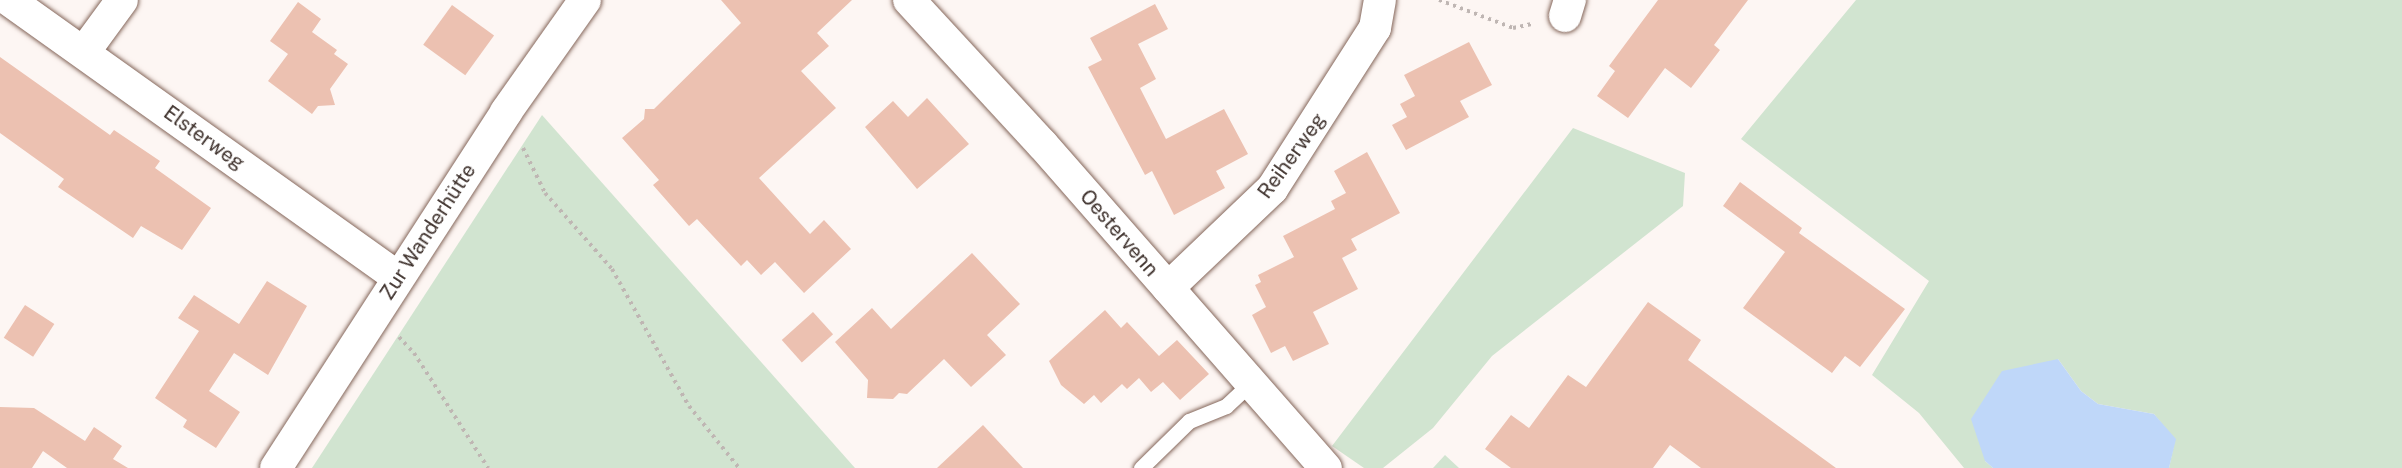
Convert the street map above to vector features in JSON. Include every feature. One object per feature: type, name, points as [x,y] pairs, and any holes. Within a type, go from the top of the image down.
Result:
[{"type":"street","name":"Elsterweg","points":[[9,0],[398,278]]},
{"type":"street","points":[[84,52],[122,0]]},
{"type":"street","name":"Zur Wanderhütte","points":[[276,468],[506,112],[585,0]]},
{"type":"street","name":"Oestervenn","points":[[909,0],[1326,468]]},
{"type":"street","name":"Reiherweg","points":[[1168,288],[1272,189],[1375,28],[1380,0]]},
{"type":"lane","points":[[1142,468],[1190,421],[1226,406],[1251,382]]},
{"type":"path","points":[[1439,0],[1513,28],[1567,8]]},
{"type":"path","points":[[506,112],[545,194],[612,269],[689,406],[739,468]]},
{"type":"path","points":[[376,312],[414,353],[488,468]]},
{"type":"green space","points":[[1856,0],[2402,0],[2402,468],[2169,468],[2175,440],[2154,414],[2098,404],[2081,391],[2058,359],[1985,461],[1993,468],[1964,468],[1919,413],[1872,375],[1929,281],[1741,139]]},
{"type":"green space","points":[[542,115],[855,468],[312,468]]},
{"type":"green space","points":[[1573,128],[1685,173],[1683,206],[1492,356],[1433,428],[1383,468],[1364,468],[1332,446]]},
{"type":"green space","points":[[1445,455],[1459,468],[1433,468]]},
{"type":"water","points":[[2058,359],[2081,391],[2098,404],[2154,414],[2176,439],[2169,468],[1993,468],[1985,461],[1971,419],[2002,371]]},
{"type":"building","points":[[721,0],[852,0],[817,33],[829,46],[801,71],[836,108],[759,178],[810,234],[824,220],[851,249],[804,293],[775,262],[761,275],[747,260],[741,266],[697,219],[689,226],[653,185],[659,180],[622,138],[644,119],[645,109],[654,109],[741,23]]},
{"type":"building","points":[[1658,0],[1748,0],[1714,45],[1720,50],[1691,88],[1665,68],[1628,118],[1597,96],[1615,71],[1609,66]]},
{"type":"building","points":[[298,2],[321,19],[312,32],[337,50],[334,54],[348,64],[330,89],[335,105],[318,106],[312,114],[268,81],[288,54],[270,41]]},
{"type":"building","points":[[1155,4],[1168,29],[1138,44],[1156,79],[1140,88],[1166,139],[1224,109],[1248,154],[1216,171],[1225,188],[1174,215],[1152,171],[1145,175],[1088,67],[1102,60],[1090,38]]},
{"type":"building","points":[[452,5],[494,36],[465,75],[423,45]]},
{"type":"building","points":[[1469,42],[1492,85],[1460,101],[1469,117],[1406,150],[1392,125],[1407,117],[1400,104],[1415,96],[1404,75]]},
{"type":"building","points":[[0,57],[110,135],[114,130],[160,161],[155,168],[211,208],[182,250],[141,226],[133,238],[58,187],[64,179],[0,133]]},
{"type":"building","points":[[927,98],[969,144],[917,189],[865,127],[893,101],[908,117]]},
{"type":"building","points":[[1367,152],[1400,213],[1351,239],[1357,250],[1342,258],[1358,289],[1313,312],[1329,344],[1293,361],[1285,346],[1271,353],[1252,315],[1266,307],[1255,285],[1261,282],[1258,275],[1294,257],[1283,236],[1335,209],[1331,201],[1346,193],[1334,171]]},
{"type":"building","points":[[1740,182],[1802,228],[1799,233],[1905,309],[1860,367],[1845,356],[1832,373],[1743,308],[1785,252],[1723,206]]},
{"type":"building","points":[[972,253],[1020,304],[987,335],[1006,355],[971,387],[944,359],[907,394],[899,393],[893,399],[867,398],[868,380],[835,342],[872,308],[891,329]]},
{"type":"building","points":[[267,281],[307,306],[268,375],[234,353],[209,391],[240,412],[216,448],[183,427],[187,420],[155,398],[199,331],[178,318],[194,295],[239,324]]},
{"type":"building","points":[[1648,302],[1701,340],[1688,360],[1836,468],[1701,468],[1670,445],[1653,468],[1511,468],[1485,449],[1511,415],[1529,428],[1568,375],[1586,387]]},
{"type":"building","points":[[25,305],[54,324],[33,357],[4,338]]},
{"type":"building","points":[[1105,310],[1121,328],[1127,322],[1159,356],[1177,340],[1209,374],[1180,400],[1163,382],[1151,392],[1139,378],[1127,389],[1122,384],[1101,403],[1094,395],[1084,404],[1061,385],[1049,361]]},
{"type":"building","points":[[813,312],[833,334],[802,362],[782,340]]},
{"type":"building","points":[[0,407],[34,408],[85,441],[94,427],[122,446],[113,459],[128,468],[67,468],[43,451],[32,468],[0,468]]},
{"type":"building","points":[[983,425],[1023,468],[937,468]]}]
